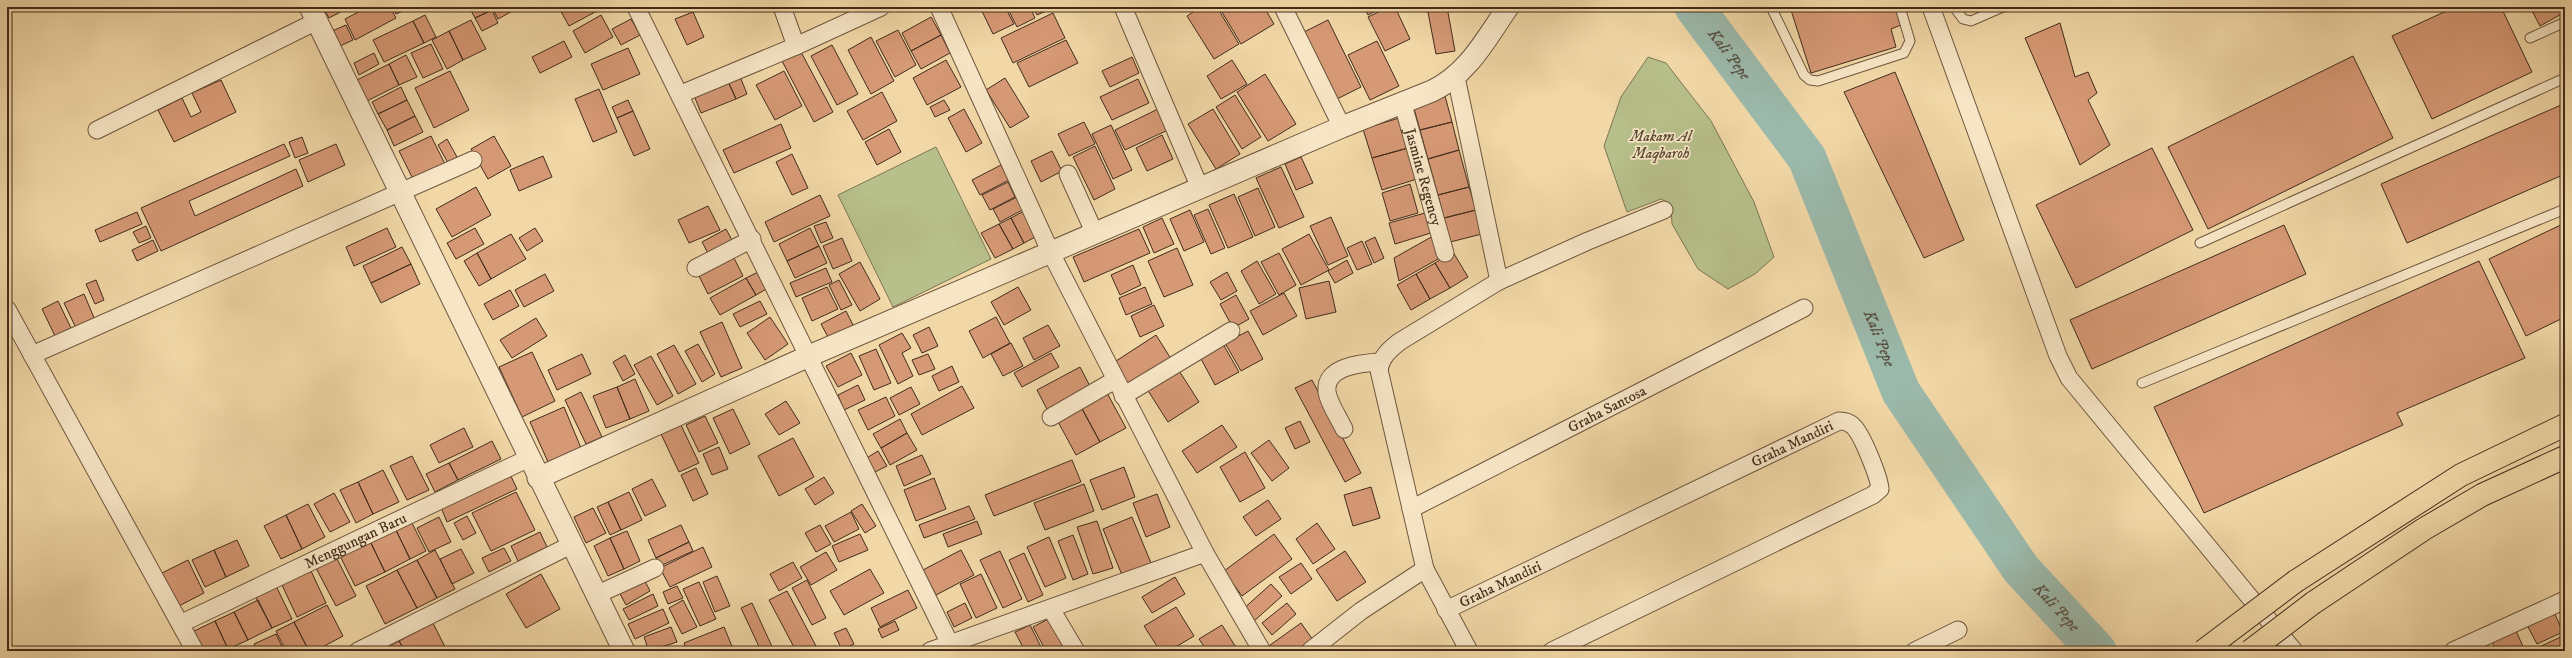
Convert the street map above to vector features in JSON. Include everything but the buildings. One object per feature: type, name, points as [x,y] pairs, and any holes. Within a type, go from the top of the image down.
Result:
[{"type":"highway","points":[[2203,651],[2296,581],[2461,475],[2565,424]]},
{"type":"highway","points":[[2250,651],[2313,603],[2450,514],[2482,495],[2565,457]]},
{"type":"street","points":[[636,7],[681,94],[950,644]]},
{"type":"street","points":[[782,7],[796,46]]},
{"type":"street","points":[[681,94],[796,46],[882,7]]},
{"type":"street","points":[[939,7],[1051,253],[1123,396],[1205,553],[1262,651]]},
{"type":"street","points":[[1122,7],[1200,188]]},
{"type":"street","points":[[1284,7],[1342,127]]},
{"type":"street","points":[[538,478],[809,356],[1342,127],[1432,91],[1456,77],[1466,68],[1508,7]]},
{"type":"street","points":[[1931,7],[2058,356],[2069,378],[2294,651]]},
{"type":"street","points":[[97,130],[314,14],[571,546],[624,651]]},
{"type":"street","points":[[1456,77],[1499,282]]},
{"type":"street","name":"Jasmine Regency","points":[[1402,102],[1445,253]]},
{"type":"street","points":[[32,356],[473,160]]},
{"type":"street","points":[[1068,174],[1095,234]]},
{"type":"street","points":[[1469,651],[1425,569],[1380,383],[1380,362],[1388,351],[1399,342],[1499,282],[1588,241],[1664,210]]},
{"type":"street","points":[[696,268],[752,239]]},
{"type":"street","name":"Graha Santosa","points":[[1410,510],[1804,308]]},
{"type":"street","points":[[7,309],[182,623],[196,651]]},
{"type":"street","points":[[1123,396],[1231,330]]},
{"type":"street","points":[[1344,429],[1327,394],[1327,383],[1335,374],[1344,368],[1380,362]]},
{"type":"street","points":[[1051,417],[1116,380]]},
{"type":"street","name":"Graha Mandiri","points":[[1446,610],[1839,422],[1847,421],[1854,427],[1879,478],[1880,489],[1873,495],[1552,651]]},
{"type":"street","name":"Menggungan Baru","points":[[182,623],[529,458]]},
{"type":"street","points":[[358,651],[571,546]]},
{"type":"street","points":[[930,651],[1052,609],[1205,553]]},
{"type":"street","points":[[596,595],[655,568]]},
{"type":"street","points":[[1310,651],[1360,611],[1425,569]]},
{"type":"street","points":[[2453,651],[2565,600]]},
{"type":"street","points":[[1052,609],[1076,651]]},
{"type":"street","points":[[1916,651],[1958,630]]},
{"type":"lane","points":[[1771,7],[1804,75],[1810,80],[1818,81],[1904,53],[1910,41],[1900,7]]},
{"type":"lane","points":[[1954,7],[1963,19],[1971,21],[2003,7]]},
{"type":"lane","points":[[2530,38],[2565,22]]},
{"type":"lane","points":[[2200,243],[2565,78]]},
{"type":"lane","points":[[2142,383],[2565,209]]},
{"type":"green space","name":"Makam Al Maqbaroh","points":[[1648,57],[1666,63],[1711,121],[1754,202],[1774,257],[1755,274],[1728,289],[1698,269],[1672,224],[1671,204],[1661,199],[1627,212],[1604,146],[1621,97]]},
{"type":"green space","points":[[936,147],[991,259],[893,307],[838,195]]},
{"type":"waterway","name":"Kali Pepe","points":[[1694,7],[1807,158],[1901,392],[2021,569],[2097,651]]}]
